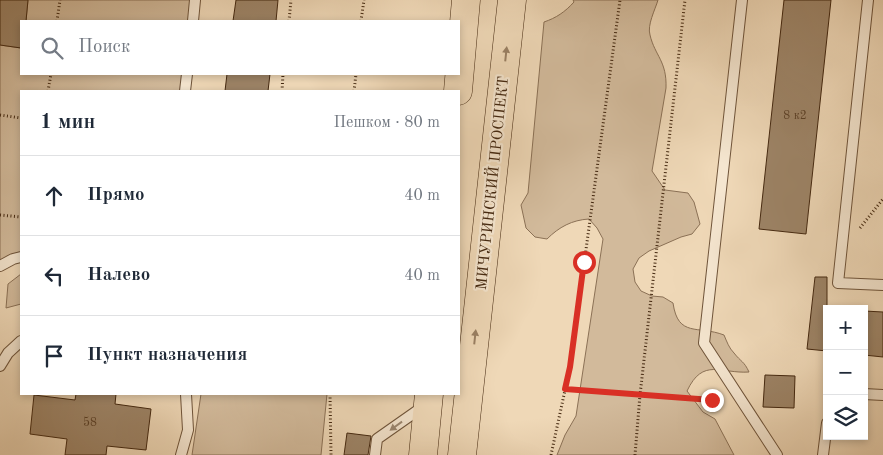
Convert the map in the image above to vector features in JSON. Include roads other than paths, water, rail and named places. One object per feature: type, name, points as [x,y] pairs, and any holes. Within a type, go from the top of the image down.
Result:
[{"type":"main road","points":[[460,68],[466,0]]},
{"type":"main road","name":"МИЧУРИНСКИЙ ПРОСПЕКТ","points":[[462,455],[512,0]]},
{"type":"main road","points":[[458,90],[459,75]]},
{"type":"main road","points":[[423,455],[429,398]]},
{"type":"lane","points":[[193,20],[195,0]]},
{"type":"lane","points":[[742,0],[704,342],[777,455]]},
{"type":"lane","points":[[868,0],[838,283],[883,285]]},
{"type":"lane","points":[[185,90],[187,75]]},
{"type":"lane","points":[[0,266],[20,257]]},
{"type":"lane","points":[[0,366],[8,353],[20,342]]},
{"type":"lane","points":[[868,394],[883,395]]},
{"type":"lane","points":[[181,455],[188,430],[186,395]]},
{"type":"lane","points":[[375,455],[377,440],[429,398]]},
{"type":"lane","points":[[823,455],[825,440]]}]
